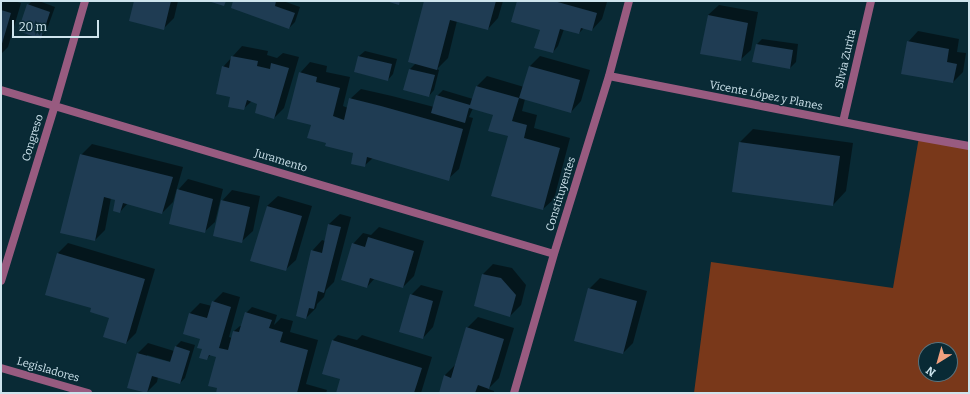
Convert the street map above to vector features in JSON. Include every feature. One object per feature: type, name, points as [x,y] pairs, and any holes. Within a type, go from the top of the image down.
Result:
[{"type":"street","name":"Congreso","points":[[1,281],[85,1]]},
{"type":"street","name":"Constituyentes","points":[[514,393],[554,254],[609,76],[629,1]]},
{"type":"street","name":"Silvia Zurita","points":[[843,122],[871,1]]},
{"type":"street","name":"Vicente López y Planes","points":[[609,76],[969,146]]},
{"type":"street","name":"Juramento","points":[[1,90],[554,254]]},
{"type":"street","name":"Legisladores","points":[[1,368],[88,393]]},
{"type":"shaded area","points":[[919,137],[969,146],[969,393],[694,393],[711,262],[893,288]]},
{"type":"building","points":[[134,1],[171,1],[164,30],[129,21]]},
{"type":"building","points":[[208,1],[226,1],[224,6]]},
{"type":"building","points":[[233,1],[276,1],[275,6],[295,13],[289,29],[231,8]]},
{"type":"building","points":[[386,1],[400,1],[399,5]]},
{"type":"building","points":[[424,1],[496,1],[488,30],[450,20],[437,70],[408,62]]},
{"type":"building","points":[[517,1],[554,1],[597,13],[592,31],[581,28],[579,34],[560,29],[553,53],[534,48],[540,30],[511,22]]},
{"type":"building","points":[[27,4],[50,12],[41,39],[18,31]]},
{"type":"building","points":[[1,10],[11,13],[1,47]]},
{"type":"building","points":[[708,15],[748,23],[741,61],[700,54]]},
{"type":"building","points":[[907,41],[949,49],[947,62],[957,64],[953,83],[901,74]]},
{"type":"building","points":[[756,44],[793,50],[790,69],[752,62]]},
{"type":"building","points":[[231,56],[258,61],[257,66],[270,69],[271,63],[289,68],[274,119],[255,113],[257,104],[247,100],[244,110],[228,107],[230,97],[216,94],[222,66],[229,68]]},
{"type":"building","points":[[358,56],[392,64],[388,81],[354,72]]},
{"type":"building","points":[[529,66],[580,80],[571,113],[519,98]]},
{"type":"building","points":[[409,69],[435,75],[429,97],[403,90]]},
{"type":"building","points":[[299,72],[317,77],[316,82],[340,88],[333,116],[344,120],[349,98],[463,129],[449,181],[367,157],[365,167],[351,164],[353,153],[325,146],[326,143],[307,138],[311,125],[287,119]]},
{"type":"building","points":[[476,86],[519,98],[512,121],[527,125],[524,138],[560,148],[543,210],[491,196],[508,136],[488,131],[493,115],[469,108],[465,123],[431,113],[436,95],[470,105]]},
{"type":"building","points":[[739,142],[840,156],[833,206],[732,192]]},
{"type":"building","points":[[80,154],[173,177],[162,214],[123,203],[120,213],[113,211],[115,200],[104,197],[95,241],[60,233]]},
{"type":"building","points":[[177,189],[213,199],[205,233],[169,224]]},
{"type":"building","points":[[221,200],[250,207],[242,243],[213,236]]},
{"type":"building","points":[[267,206],[302,216],[286,271],[250,261]]},
{"type":"building","points":[[328,224],[341,227],[324,293],[318,291],[314,309],[309,308],[306,319],[296,316],[311,250],[322,253]]},
{"type":"building","points":[[368,237],[414,251],[403,288],[370,278],[367,288],[341,280],[352,243],[365,247]]},
{"type":"building","points":[[57,253],[145,279],[126,344],[103,337],[109,318],[90,312],[91,308],[45,295]]},
{"type":"building","points":[[482,274],[501,278],[516,295],[510,317],[474,306]]},
{"type":"building","points":[[588,288],[637,301],[623,354],[574,341]]},
{"type":"building","points":[[410,294],[433,301],[423,339],[399,332]]},
{"type":"building","points":[[212,301],[231,307],[219,348],[228,350],[233,331],[239,332],[245,312],[272,320],[269,328],[283,332],[280,342],[308,350],[297,393],[216,393],[217,388],[208,386],[216,357],[209,355],[207,360],[199,358],[202,349],[197,348],[200,339],[183,334],[189,313],[207,318]]},
{"type":"building","points":[[466,327],[504,339],[489,389],[478,385],[475,393],[439,393],[444,375],[451,378]]},
{"type":"building","points":[[332,340],[422,368],[414,393],[336,393],[340,379],[322,374]]},
{"type":"building","points":[[175,346],[190,351],[180,384],[152,376],[147,393],[127,388],[137,353],[170,362]]}]
